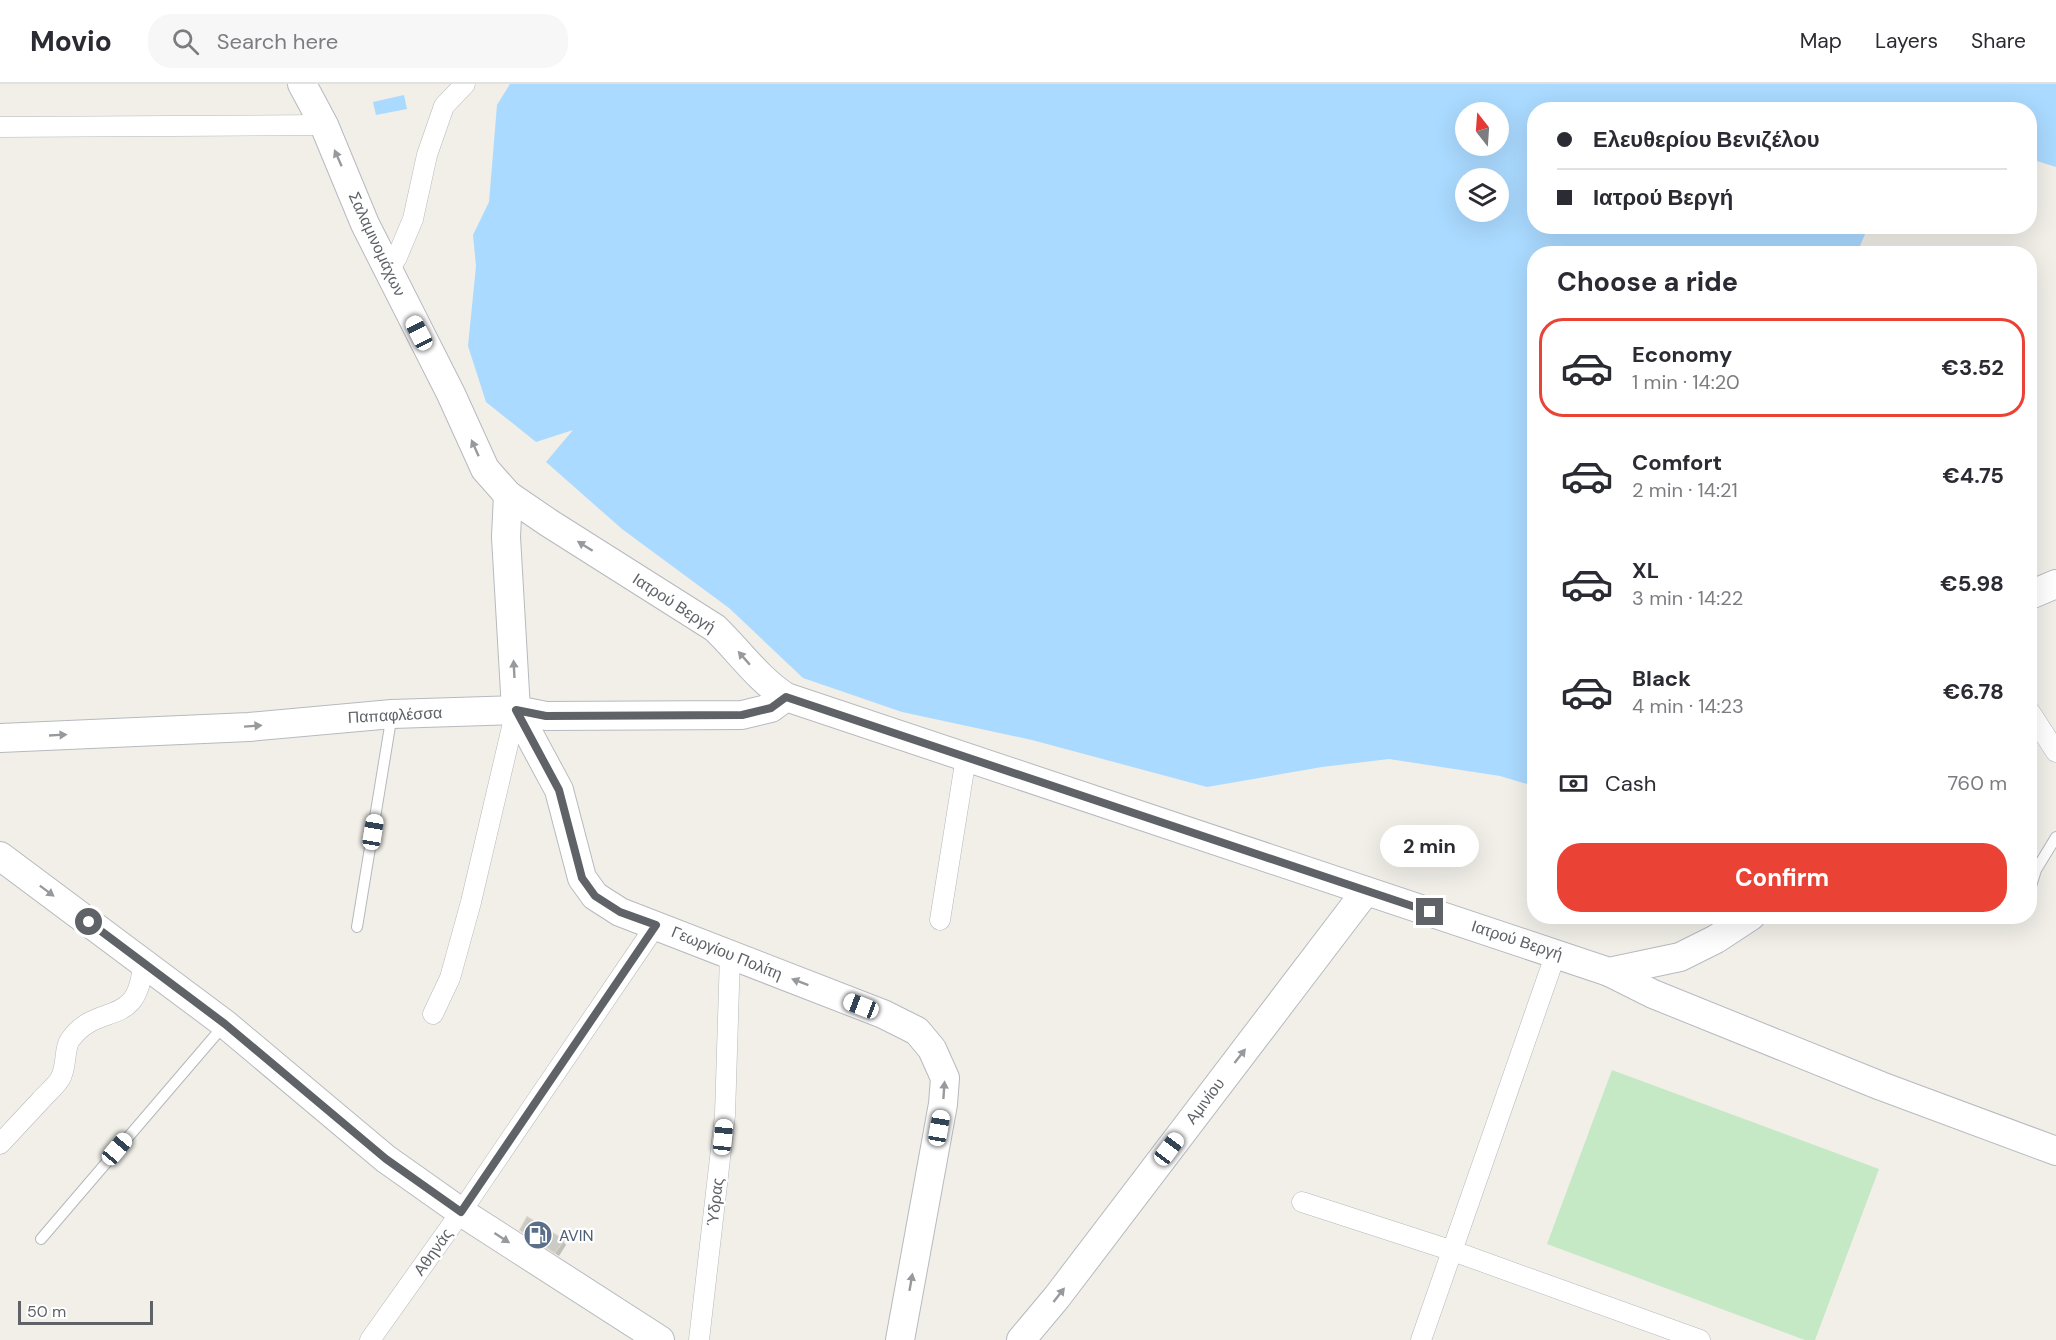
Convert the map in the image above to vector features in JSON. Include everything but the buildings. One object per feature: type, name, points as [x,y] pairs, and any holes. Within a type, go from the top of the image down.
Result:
[{"type":"main road","name":"Σαλαμινομάχων","points":[[302,84],[324,125],[364,224],[450,394],[485,469],[508,495]]},
{"type":"main road","name":"Ιατρού Βεργή","points":[[508,495],[715,628],[768,685],[786,697],[1137,816],[1556,953],[1609,972],[1664,998],[1881,1086],[2056,1151]]},
{"type":"main road","name":"Γεωργίου Πολίτη","points":[[508,495],[506,537],[516,710],[559,790],[582,878],[595,896],[620,912],[882,1014],[917,1031],[932,1049],[945,1078],[943,1104],[900,1340]]},
{"type":"main road","points":[[2037,592],[2056,584]]},
{"type":"main road","name":"Παπαφλέσσα","points":[[0,738],[249,727],[392,714],[516,710],[546,716],[742,715],[771,708],[786,697]]},
{"type":"main road","points":[[0,856],[225,1024],[386,1159],[461,1212],[660,1340]]},
{"type":"main road","name":"Αμινίου","points":[[1022,1340],[1366,891]]},
{"type":"main road","points":[[1609,972],[1680,957],[1716,939],[1739,924]]},
{"type":"street","points":[[388,272],[413,219],[427,154],[444,106],[465,84]]},
{"type":"street","points":[[0,127],[324,125]]},
{"type":"street","points":[[433,1014],[450,978],[471,902],[516,710]]},
{"type":"street","points":[[2037,723],[2056,752]]},
{"type":"street","points":[[940,920],[966,757]]},
{"type":"street","name":"Αθηνάς","points":[[370,1340],[461,1212],[656,925]]},
{"type":"street","points":[[1421,1340],[1556,953]]},
{"type":"street","name":"Ύδρας","points":[[699,1340],[725,1115],[730,955]]},
{"type":"street","points":[[0,1144],[60,1079],[66,1062],[68,1042],[87,1023],[113,1014],[125,1007],[135,996],[141,983],[143,962]]},
{"type":"street","points":[[1302,1202],[1453,1251],[1700,1340]]},
{"type":"lane","points":[[357,927],[392,714]]},
{"type":"lane","points":[[2037,868],[2056,837]]},
{"type":"lane","points":[[41,1239],[225,1024]]},
{"type":"green space","points":[[1612,1070],[1879,1169],[1815,1340],[1805,1340],[1547,1244]]},
{"type":"water","points":[[510,84],[2056,84],[2056,167],[2037,161],[2037,102],[1527,102],[1527,234],[1865,234],[1860,246],[1527,246],[1527,784],[1500,776],[1389,759],[1322,767],[1207,787],[1032,740],[902,712],[803,678],[729,608],[622,529],[546,462],[573,430],[536,442],[486,402],[468,346],[476,266],[473,235],[489,202],[497,105]]},
{"type":"water","points":[[404,95],[407,109],[376,115],[373,102]]},
{"type":"place","name":"AVIN","points":[[538,1235]]},
{"type":"route","points":[[89,922],[225,1024],[386,1159],[461,1212],[656,925],[620,912],[595,896],[582,878],[559,790],[516,710],[546,716],[742,715],[771,708],[786,697],[1430,912]]}]
